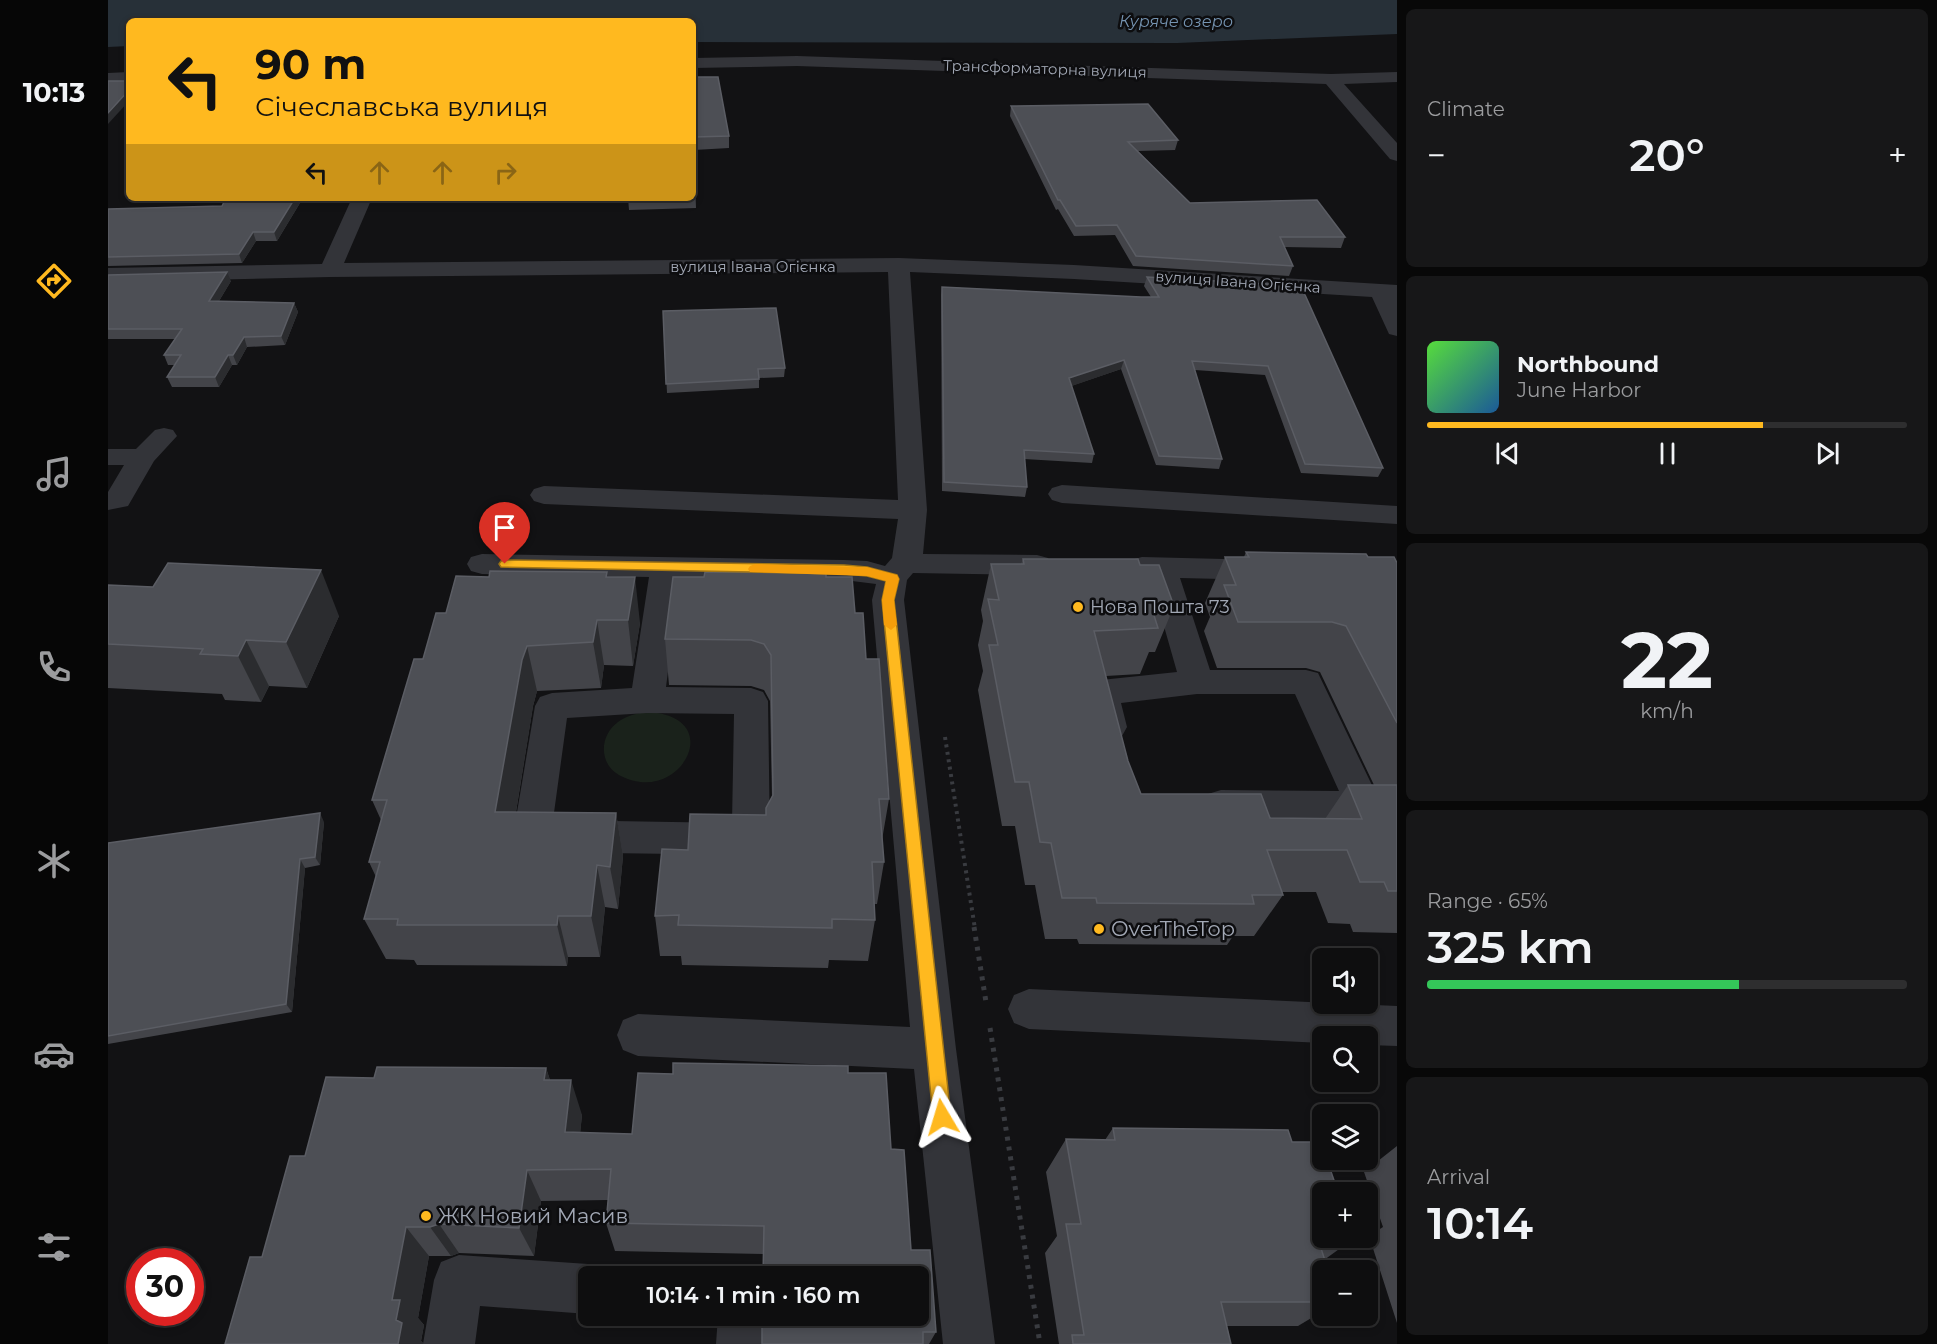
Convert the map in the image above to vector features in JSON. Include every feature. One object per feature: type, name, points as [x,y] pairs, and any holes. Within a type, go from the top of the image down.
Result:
[{"type":"street","name":"Трансформаторна вулиця","points":[[696,63],[797,61],[1331,79],[1397,77]]},
{"type":"street","points":[[108,78],[126,78]]},
{"type":"street","points":[[1331,79],[1397,155]]},
{"type":"street","points":[[330,270],[349,232],[361,201]]},
{"type":"street","points":[[899,265],[913,510],[900,569],[888,600],[934,1049],[969,1344]]},
{"type":"street","name":"вулиця Івана Огієнка","points":[[108,274],[899,265],[1074,272],[1389,291]]},
{"type":"street","points":[[1389,291],[1397,329]]},
{"type":"street","points":[[108,501],[118,500],[143,457],[164,436]]},
{"type":"street","points":[[108,457],[143,457]]},
{"type":"street","points":[[1062,494],[1397,515]]},
{"type":"street","points":[[544,495],[913,510]]},
{"type":"street","points":[[482,564],[867,571],[900,569],[918,564],[1066,566]]},
{"type":"street","points":[[647,700],[666,567]]},
{"type":"street","points":[[1114,567],[1291,570]]},
{"type":"street","points":[[1162,568],[1197,682]]},
{"type":"street","points":[[1119,760],[1101,693],[1197,682],[1306,682],[1364,806],[1189,805]]},
{"type":"street","points":[[647,700],[751,701],[752,839],[532,836],[552,706],[647,700]]},
{"type":"street","points":[[1029,1009],[1397,1026]]},
{"type":"street","points":[[638,1035],[934,1049]]},
{"type":"street","points":[[449,1344],[459,1280],[578,1288]]},
{"type":"street","points":[[742,1344],[743,1326]]},
{"type":"path","points":[[944,733],[987,1003]]},
{"type":"path","points":[[988,1015],[1040,1344]]},
{"type":"shaded area","points":[[644,712],[670,716],[685,727],[690,741],[687,757],[677,770],[661,780],[641,782],[619,775],[612,770],[605,756],[605,741],[612,728],[627,717]]},
{"type":"water","name":"Куряче озеро","points":[[108,0],[1397,0],[1397,34],[1177,43],[696,42],[696,18],[126,18],[126,46],[108,47]]},
{"type":"building","points":[[696,77],[718,77],[729,136],[696,137]]},
{"type":"building","points":[[108,81],[126,81],[126,93],[108,113]]},
{"type":"building","points":[[1148,104],[1178,140],[1128,142],[1190,203],[1317,200],[1345,237],[1280,237],[1293,266],[1136,256],[1117,225],[1076,226],[1058,200],[1011,106]]},
{"type":"building","points":[[224,201],[293,201],[274,232],[253,232],[239,254],[108,257],[108,209],[222,206]]},
{"type":"building","points":[[227,272],[209,301],[294,303],[281,336],[244,337],[233,355],[228,355],[215,377],[167,377],[181,355],[164,355],[182,329],[108,329],[108,275]]},
{"type":"building","points":[[1147,277],[1301,286],[1383,468],[1305,464],[1268,366],[1192,361],[1222,459],[1159,456],[1124,360],[1069,378],[1094,454],[1024,450],[1027,487],[944,482],[942,287],[1159,297]]},
{"type":"building","points":[[776,308],[785,368],[758,369],[759,379],[666,384],[663,311]]},
{"type":"building","points":[[1246,552],[1366,554],[1368,557],[1394,557],[1397,563],[1397,723],[1346,626],[1332,622],[1238,622],[1224,585],[1236,585],[1225,557],[1249,557]]},
{"type":"building","points":[[1023,559],[1138,559],[1140,565],[1159,565],[1174,606],[1151,606],[1158,628],[1094,631],[1128,761],[1141,794],[1261,794],[1270,818],[1362,819],[1348,785],[1397,785],[1397,891],[1388,891],[1384,882],[1360,882],[1347,850],[1267,850],[1283,895],[1252,895],[1254,904],[1097,903],[1096,898],[1062,898],[1051,843],[1040,842],[1029,782],[1015,782],[989,645],[998,645],[988,599],[999,600],[991,564],[1024,564]]},
{"type":"building","points":[[168,563],[321,570],[286,642],[246,640],[238,656],[200,654],[203,649],[108,644],[108,585],[153,587]]},
{"type":"building","points":[[490,571],[607,572],[606,577],[635,577],[628,620],[597,620],[593,642],[527,646],[522,660],[495,812],[616,813],[610,867],[597,865],[591,916],[558,916],[557,925],[397,925],[398,919],[364,919],[380,862],[369,862],[387,800],[372,800],[414,659],[423,659],[436,613],[446,613],[456,576],[489,577]]},
{"type":"building","points":[[705,572],[826,573],[826,577],[852,577],[855,613],[863,613],[866,659],[879,659],[889,799],[879,799],[884,862],[872,862],[875,920],[832,919],[832,928],[774,927],[678,925],[679,915],[655,916],[662,849],[688,850],[690,814],[766,815],[766,808],[773,795],[771,655],[764,644],[751,640],[665,639],[673,577],[704,577]]},
{"type":"building","points":[[320,813],[315,857],[300,859],[286,1004],[108,1036],[108,843]]},
{"type":"building","points":[[673,1063],[848,1066],[848,1073],[886,1073],[891,1149],[904,1150],[911,1250],[930,1250],[936,1332],[923,1332],[923,1344],[762,1344],[762,1326],[929,1326],[929,1266],[763,1266],[764,1226],[606,1223],[611,1169],[527,1170],[519,1228],[439,1224],[430,1227],[406,1227],[392,1300],[400,1300],[396,1320],[402,1323],[398,1344],[225,1344],[250,1257],[262,1257],[290,1156],[305,1156],[326,1077],[374,1078],[377,1067],[546,1068],[544,1080],[571,1080],[565,1132],[632,1134],[638,1073],[673,1074]]},
{"type":"building","points":[[1113,1128],[1288,1130],[1292,1142],[1312,1142],[1312,1170],[1330,1170],[1335,1182],[1312,1182],[1312,1248],[1321,1248],[1325,1260],[1312,1260],[1312,1302],[1221,1302],[1231,1344],[1073,1344],[1072,1335],[1084,1335],[1066,1224],[1081,1224],[1066,1139],[1115,1140]]},
{"type":"slow traffic","points":[[755,569],[867,571],[892,579],[888,600],[891,625]]},
{"type":"place","name":"Нова Пошта 73","points":[[1078,607]]},
{"type":"place","name":"OverTheTop","points":[[1099,929]]},
{"type":"place","name":"ЖК Новий Масив","points":[[426,1216]]},
{"type":"route","points":[[505,564],[844,570],[867,571],[892,579],[888,600],[942,1117]]}]
